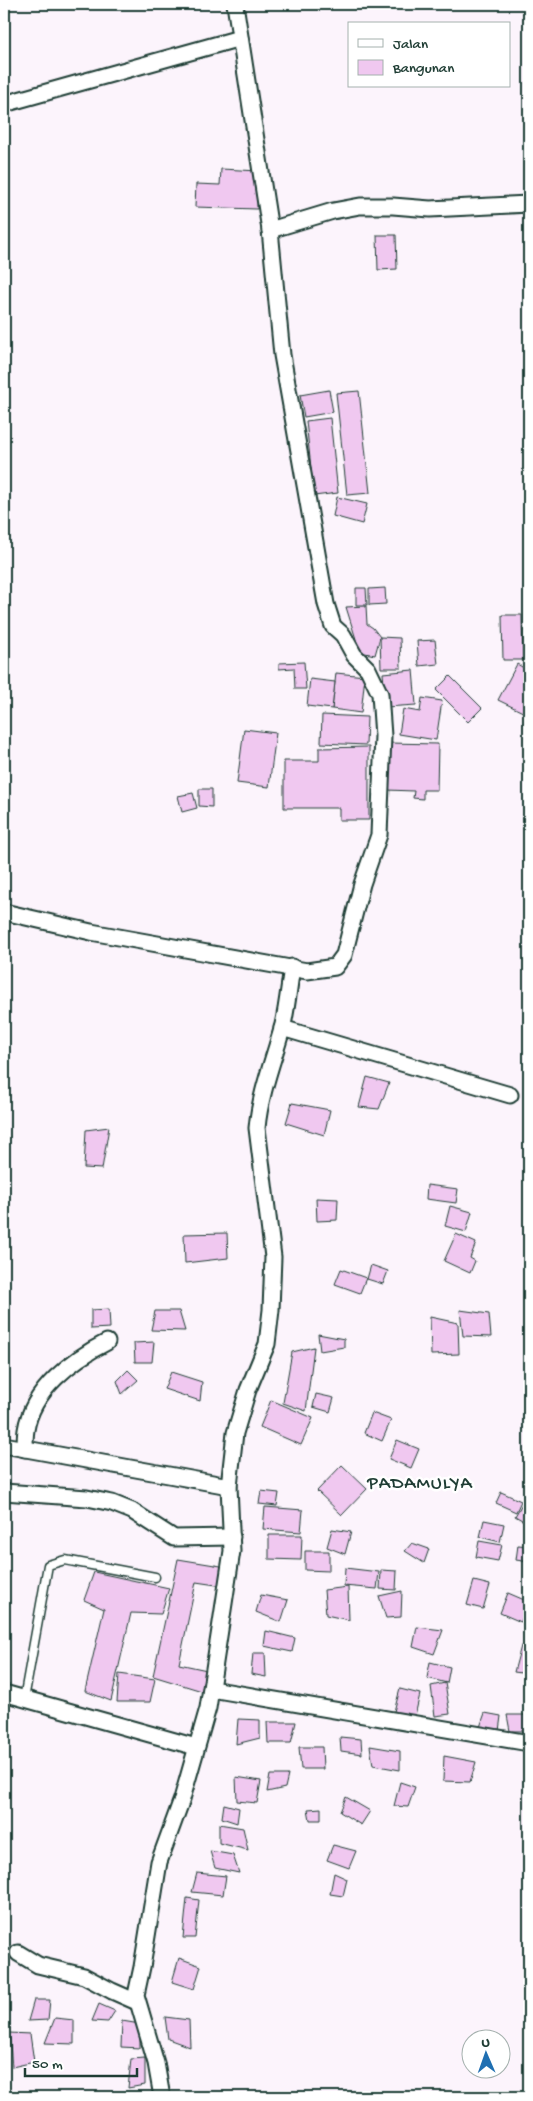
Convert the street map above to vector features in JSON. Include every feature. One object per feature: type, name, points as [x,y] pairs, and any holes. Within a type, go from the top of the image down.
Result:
[{"type":"street","points":[[4,912],[91,932],[307,971],[335,967],[344,955],[362,884],[379,835],[383,736],[380,694],[368,668],[354,655],[343,635],[333,626],[326,604],[282,355],[270,230],[236,4]]},
{"type":"street","points":[[4,104],[240,38]]},
{"type":"street","points":[[270,230],[333,211],[360,206],[430,209],[529,204]]},
{"type":"street","points":[[162,2097],[156,2063],[136,1994],[144,1959],[159,1862],[182,1799],[211,1689],[232,1550],[229,1486],[235,1432],[248,1390],[266,1344],[271,1310],[273,1256],[258,1128],[263,1096],[282,1028],[292,967]]},
{"type":"street","points":[[282,1028],[510,1094]]},
{"type":"street","points":[[26,1449],[26,1430],[32,1410],[46,1389],[68,1367],[91,1350],[107,1342]]},
{"type":"street","points":[[4,1445],[229,1486]]},
{"type":"street","points":[[4,1492],[86,1498],[112,1503],[132,1511],[174,1538],[232,1537]]},
{"type":"street","points":[[211,1689],[529,1743]]},
{"type":"street","points":[[4,1693],[196,1747]]},
{"type":"street","points":[[18,1953],[38,1965],[84,1976],[137,2002]]},
{"type":"lane","points":[[24,1699],[48,1565],[65,1560],[155,1577]]},
{"type":"building","points":[[221,169],[259,171],[257,209],[195,207],[196,184],[220,185]]},
{"type":"building","points":[[377,235],[396,235],[397,269],[378,270]]},
{"type":"building","points":[[329,390],[333,412],[304,417],[300,395]]},
{"type":"building","points":[[359,391],[370,493],[347,495],[336,393]]},
{"type":"building","points":[[330,418],[338,493],[314,496],[306,421]]},
{"type":"building","points":[[337,497],[367,504],[362,524],[333,516]]},
{"type":"building","points":[[356,588],[366,588],[367,605],[356,605]]},
{"type":"building","points":[[385,588],[386,604],[369,605],[369,589]]},
{"type":"building","points":[[366,606],[367,624],[380,637],[375,655],[360,652],[346,607]]},
{"type":"building","points":[[502,615],[522,615],[523,660],[503,660]]},
{"type":"building","points":[[380,637],[400,638],[401,668],[381,668]]},
{"type":"building","points":[[435,640],[438,664],[419,666],[417,641]]},
{"type":"building","points":[[304,662],[306,689],[295,689],[294,668],[279,669],[279,663]]},
{"type":"building","points":[[517,664],[529,671],[529,715],[498,700]]},
{"type":"building","points":[[413,670],[416,705],[386,707],[383,673]]},
{"type":"building","points":[[336,673],[365,676],[361,713],[332,709]]},
{"type":"building","points":[[450,676],[482,708],[468,722],[436,690]]},
{"type":"building","points":[[310,679],[335,682],[332,709],[307,706]]},
{"type":"building","points":[[422,698],[442,701],[436,740],[399,734],[403,709],[420,712]]},
{"type":"building","points":[[322,715],[367,717],[366,745],[321,743]]},
{"type":"building","points":[[244,729],[276,733],[269,787],[237,783]]},
{"type":"building","points":[[388,743],[438,744],[437,790],[423,790],[423,799],[413,798],[414,791],[387,790]]},
{"type":"building","points":[[369,747],[369,820],[339,820],[339,808],[284,808],[284,761],[319,761],[319,748]]},
{"type":"building","points":[[199,789],[212,789],[212,807],[199,806]]},
{"type":"building","points":[[193,793],[197,808],[182,812],[178,796]]},
{"type":"building","points":[[367,1077],[389,1083],[379,1109],[359,1107]]},
{"type":"building","points":[[292,1103],[330,1110],[324,1135],[286,1123]]},
{"type":"building","points":[[109,1127],[102,1169],[84,1168],[86,1130]]},
{"type":"building","points":[[427,1185],[458,1189],[456,1203],[426,1199]]},
{"type":"building","points":[[316,1198],[338,1199],[337,1220],[317,1221]]},
{"type":"building","points":[[450,1206],[472,1212],[466,1232],[445,1226]]},
{"type":"building","points":[[227,1233],[228,1258],[185,1263],[184,1234]]},
{"type":"building","points":[[456,1234],[476,1243],[470,1258],[475,1261],[470,1273],[444,1261]]},
{"type":"building","points":[[371,1265],[388,1271],[383,1284],[367,1279]]},
{"type":"building","points":[[341,1269],[366,1278],[360,1293],[335,1284]]},
{"type":"building","points":[[109,1309],[110,1328],[91,1329],[91,1310]]},
{"type":"building","points":[[460,1310],[489,1314],[491,1337],[463,1336]]},
{"type":"building","points":[[155,1311],[179,1311],[185,1331],[151,1330]]},
{"type":"building","points":[[430,1317],[458,1323],[459,1354],[431,1355]]},
{"type":"building","points":[[318,1334],[344,1339],[344,1347],[320,1351]]},
{"type":"building","points":[[154,1342],[152,1362],[135,1362],[134,1343]]},
{"type":"building","points":[[314,1347],[306,1411],[283,1403],[292,1352]]},
{"type":"building","points":[[128,1370],[138,1380],[122,1394],[117,1381]]},
{"type":"building","points":[[171,1372],[202,1382],[200,1401],[164,1389]]},
{"type":"building","points":[[316,1394],[334,1398],[330,1412],[313,1407]]},
{"type":"building","points":[[271,1400],[313,1418],[301,1445],[260,1427]]},
{"type":"building","points":[[372,1413],[391,1420],[382,1441],[364,1433]]},
{"type":"building","points":[[397,1440],[419,1449],[411,1468],[389,1459]]},
{"type":"building","points":[[342,1465],[367,1489],[342,1515],[317,1491]]},
{"type":"building","points":[[261,1491],[279,1493],[277,1506],[259,1504]]},
{"type":"building","points":[[501,1492],[521,1501],[516,1512],[496,1503]]},
{"type":"building","points":[[522,1504],[529,1508],[529,1524],[515,1516]]},
{"type":"building","points":[[265,1507],[303,1510],[301,1532],[263,1529]]},
{"type":"building","points":[[484,1520],[504,1524],[500,1542],[480,1537]]},
{"type":"building","points":[[332,1529],[351,1532],[345,1554],[327,1547]]},
{"type":"building","points":[[269,1535],[302,1535],[301,1560],[269,1559]]},
{"type":"building","points":[[479,1541],[502,1545],[498,1561],[476,1557]]},
{"type":"building","points":[[412,1543],[429,1549],[424,1563],[405,1551]]},
{"type":"building","points":[[518,1545],[529,1546],[529,1562],[516,1560]]},
{"type":"building","points":[[305,1551],[329,1551],[329,1571],[305,1570]]},
{"type":"building","points":[[178,1559],[227,1567],[223,1586],[196,1582],[179,1664],[207,1670],[202,1691],[153,1676]]},
{"type":"building","points":[[345,1568],[379,1572],[377,1589],[344,1586]]},
{"type":"building","points":[[381,1570],[397,1571],[396,1590],[380,1589]]},
{"type":"building","points":[[94,1572],[169,1588],[161,1614],[131,1613],[111,1701],[85,1691],[104,1609],[84,1600]]},
{"type":"building","points":[[474,1581],[490,1585],[483,1609],[467,1605]]},
{"type":"building","points":[[348,1587],[349,1620],[326,1615],[324,1590]]},
{"type":"building","points":[[402,1591],[401,1617],[386,1618],[379,1596]]},
{"type":"building","points":[[508,1593],[529,1602],[521,1622],[500,1613]]},
{"type":"building","points":[[261,1595],[288,1600],[281,1622],[256,1612]]},
{"type":"building","points":[[417,1627],[443,1630],[434,1654],[413,1647]]},
{"type":"building","points":[[266,1631],[295,1638],[292,1652],[264,1646]]},
{"type":"building","points":[[521,1646],[529,1648],[529,1674],[514,1672]]},
{"type":"building","points":[[253,1653],[265,1653],[266,1677],[251,1674]]},
{"type":"building","points":[[430,1662],[450,1667],[447,1683],[427,1678]]},
{"type":"building","points":[[119,1674],[155,1679],[150,1702],[117,1702]]},
{"type":"building","points":[[445,1683],[450,1714],[435,1716],[431,1686]]},
{"type":"building","points":[[400,1689],[420,1694],[414,1720],[393,1715]]},
{"type":"building","points":[[485,1713],[501,1716],[499,1731],[480,1727]]},
{"type":"building","points":[[507,1715],[527,1715],[527,1731],[510,1731]]},
{"type":"building","points":[[238,1719],[260,1720],[260,1738],[236,1744]]},
{"type":"building","points":[[267,1722],[296,1722],[291,1743],[268,1743]]},
{"type":"building","points":[[340,1737],[361,1739],[362,1754],[341,1751]]},
{"type":"building","points":[[370,1746],[400,1751],[400,1770],[373,1765]]},
{"type":"building","points":[[299,1747],[322,1747],[323,1769],[301,1769]]},
{"type":"building","points":[[444,1756],[476,1762],[470,1782],[443,1781]]},
{"type":"building","points":[[270,1775],[288,1775],[285,1788],[267,1792]]},
{"type":"building","points":[[236,1777],[261,1781],[257,1803],[237,1801]]},
{"type":"building","points":[[400,1782],[415,1787],[408,1807],[394,1806]]},
{"type":"building","points":[[346,1797],[370,1811],[361,1825],[340,1812]]},
{"type":"building","points":[[224,1804],[239,1808],[237,1823],[222,1818]]},
{"type":"building","points":[[321,1808],[321,1820],[310,1820],[308,1809]]},
{"type":"building","points":[[219,1824],[243,1828],[248,1850],[219,1843]]},
{"type":"building","points":[[333,1845],[356,1851],[349,1868],[327,1860]]},
{"type":"building","points":[[210,1851],[233,1855],[239,1873],[215,1868]]},
{"type":"building","points":[[197,1873],[226,1876],[223,1895],[192,1892]]},
{"type":"building","points":[[334,1873],[347,1879],[343,1896],[330,1894]]},
{"type":"building","points":[[187,1898],[199,1900],[195,1938],[183,1938]]},
{"type":"building","points":[[179,1958],[201,1966],[194,1989],[172,1982]]},
{"type":"building","points":[[34,2000],[50,2000],[48,2020],[28,2021]]},
{"type":"building","points":[[99,2004],[115,2011],[108,2022],[92,2021]]},
{"type":"building","points":[[165,2017],[189,2020],[190,2047],[168,2039]]},
{"type":"building","points":[[55,2018],[74,2020],[74,2044],[45,2043]]},
{"type":"building","points":[[122,2021],[140,2024],[140,2048],[121,2047]]},
{"type":"building","points":[[9,2033],[30,2034],[34,2062],[12,2067]]},
{"type":"building","points":[[145,2058],[145,2085],[128,2088],[131,2059]]},
{"type":"waterway","points":[[276,2097],[280,2095],[288,2097]]},
{"type":"district","name":"PADAMULYA","points":[[420,1481]]}]
